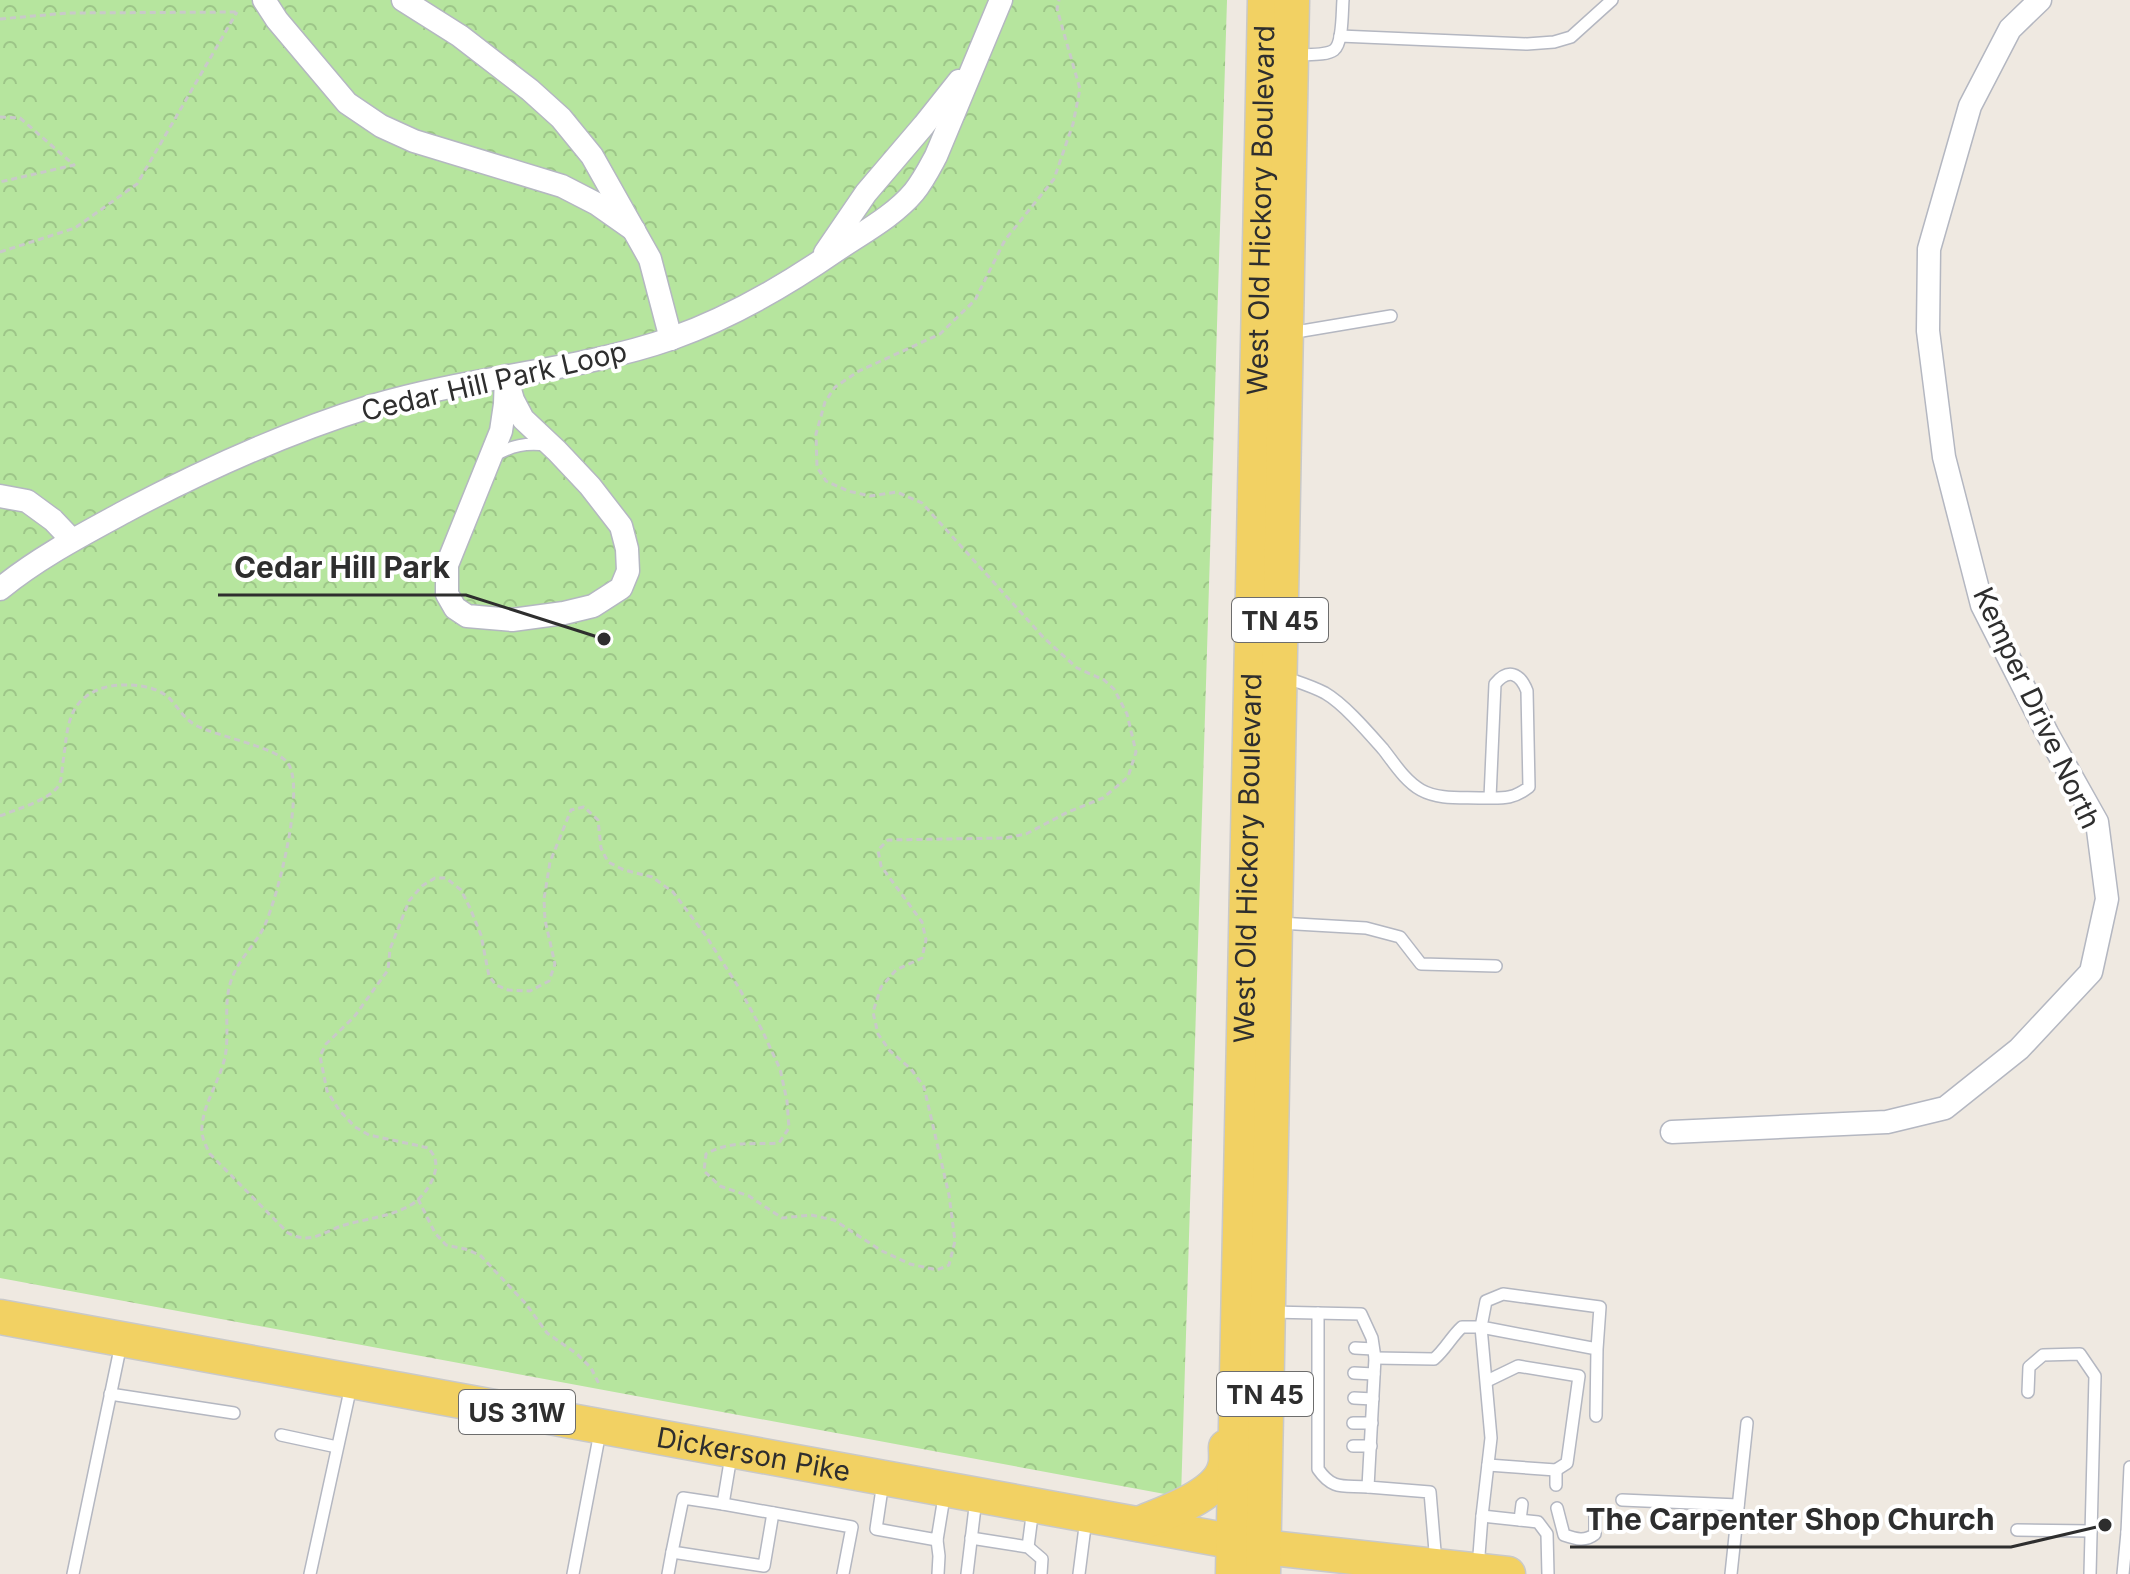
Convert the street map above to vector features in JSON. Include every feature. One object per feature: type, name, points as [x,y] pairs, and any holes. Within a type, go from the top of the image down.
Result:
[{"type":"main road","name":"West Old Hickory Boulevard","points":[[1251,1318],[1275,923],[1265,672],[1286,334],[1277,56],[1265,0]]},
{"type":"main road","name":"West Old Hickory Boulevard","points":[[1233,1574],[1252,1554],[1251,1318],[1277,56],[1292,0]]},
{"type":"main road","name":"Dickerson Pike","points":[[0,1317],[1087,1514],[1139,1524],[1252,1554],[1493,1572]]},
{"type":"main road","points":[[1139,1524],[1195,1499],[1215,1484],[1225,1468],[1228,1341],[1251,1318]]},
{"type":"street","points":[[403,0],[460,36],[530,90],[561,118],[592,156],[650,259],[671,339]]},
{"type":"street","name":"Cedar Hill Park Loop","points":[[0,589],[72,540],[194,477],[313,427],[415,394],[615,355],[671,339],[760,299],[818,263],[912,195],[936,156],[1001,0]]},
{"type":"street","name":"Kemper Drive North","points":[[1672,1132],[1887,1122],[1945,1108],[2019,1049],[2091,972],[2107,899],[2097,822],[2047,733],[1982,605],[1944,457],[1928,331],[1929,249],[1970,106],[2010,29],[2040,0]]},
{"type":"street","points":[[274,10],[347,103],[381,126],[414,141],[562,186],[597,204],[634,230]]},
{"type":"street","name":"Cedar Hill Park Loop","points":[[818,263],[866,193],[961,79],[983,46]]},
{"type":"street","points":[[506,376],[523,419],[590,486],[621,526],[628,571],[621,588],[593,606],[512,620],[467,616],[455,608],[447,594],[447,565],[501,431],[506,376]]},
{"type":"street","points":[[0,496],[27,501],[53,520],[72,540]]},
{"type":"lane","points":[[1277,56],[1336,49],[1343,0]]},
{"type":"lane","points":[[1340,36],[1527,44],[1554,42],[1571,37],[1612,0]]},
{"type":"lane","points":[[1286,334],[1391,316]]},
{"type":"lane","points":[[490,458],[518,444],[551,445]]},
{"type":"lane","points":[[1265,672],[1314,687],[1328,695],[1380,746],[1408,781],[1422,790],[1441,797],[1490,798],[1509,798],[1529,787],[1527,691],[1518,676],[1501,676],[1495,684],[1490,798]]},
{"type":"lane","points":[[1275,923],[1366,928],[1400,937],[1421,964],[1496,966]]},
{"type":"lane","points":[[1493,1572],[1482,1516],[1491,1438],[1481,1327],[1486,1301],[1503,1294],[1600,1307],[1596,1416]]},
{"type":"lane","points":[[1318,1313],[1324,1348],[1322,1446],[1318,1469],[1331,1484],[1430,1492],[1436,1567]]},
{"type":"lane","points":[[1251,1318],[1318,1313],[1361,1314],[1372,1338],[1374,1354],[1368,1487]]},
{"type":"lane","points":[[1355,1348],[1374,1354],[1434,1359],[1462,1327],[1481,1327],[1597,1349]]},
{"type":"lane","points":[[73,1574],[122,1340]]},
{"type":"lane","points":[[2028,1392],[2029,1367],[2043,1355],[2080,1354],[2095,1376],[2090,1574]]},
{"type":"lane","points":[[1487,1381],[1518,1366],[1579,1376],[1567,1463],[1556,1470],[1488,1465]]},
{"type":"lane","points":[[1354,1373],[1374,1374]]},
{"type":"lane","points":[[310,1574],[351,1382]]},
{"type":"lane","points":[[110,1394],[234,1413]]},
{"type":"lane","points":[[1354,1398],[1373,1399]]},
{"type":"lane","points":[[1353,1423],[1372,1423]]},
{"type":"lane","points":[[1731,1574],[1747,1423]]},
{"type":"lane","points":[[573,1574],[601,1427]]},
{"type":"lane","points":[[281,1435],[337,1447]]},
{"type":"lane","points":[[1353,1446],[1371,1446]]},
{"type":"lane","points":[[723,1504],[732,1451]]},
{"type":"lane","points":[[2123,1574],[2130,1467]]},
{"type":"lane","points":[[1524,1483],[1525,1468]]},
{"type":"lane","points":[[1556,1470],[1556,1485]]},
{"type":"lane","points":[[884,1477],[876,1529],[937,1540]]},
{"type":"lane","points":[[961,1491],[971,1538],[967,1574]]},
{"type":"lane","points":[[938,1574],[937,1540],[961,1491]]},
{"type":"lane","points":[[668,1574],[683,1498],[852,1527],[843,1574]]},
{"type":"lane","points":[[1622,1500],[1738,1505]]},
{"type":"lane","points":[[1520,1520],[1522,1504]]},
{"type":"lane","points":[[1028,1547],[1034,1505]]},
{"type":"lane","points":[[1557,1508],[1564,1535],[1576,1539],[1588,1539],[1595,1534],[1595,1511]]},
{"type":"lane","points":[[672,1552],[764,1566],[773,1513]]},
{"type":"lane","points":[[1079,1574],[1087,1514]]},
{"type":"lane","points":[[1482,1516],[1538,1522],[1547,1534],[1548,1574]]},
{"type":"lane","points":[[2017,1530],[2091,1531]]},
{"type":"lane","points":[[971,1538],[1028,1547],[1042,1559],[1041,1574]]},
{"type":"path","points":[[0,816],[51,794],[60,784],[72,713],[79,700],[108,687],[139,686],[157,690],[170,699],[181,715],[196,725],[271,751],[287,762],[292,774],[293,799],[283,866],[274,905],[232,979],[227,1002],[226,1051],[202,1122],[202,1139],[210,1154],[288,1233],[299,1239],[313,1238],[340,1226],[410,1206],[424,1194],[433,1178],[436,1161],[429,1148],[369,1135],[355,1127],[339,1110],[327,1091],[320,1056],[326,1044],[354,1017],[388,970],[390,949],[409,901],[422,886],[435,878],[446,878],[461,890],[481,935],[489,976],[496,985],[508,990],[530,991],[549,981],[555,964],[545,920],[544,899],[550,862],[571,810],[584,807],[598,820],[601,848],[608,862],[624,870],[652,877],[673,892],[706,936],[739,988],[780,1069],[789,1128],[779,1143],[737,1143],[718,1147],[706,1154],[704,1171],[720,1186],[749,1196],[782,1218],[811,1215],[834,1220],[882,1251],[910,1264],[937,1270],[949,1265],[955,1241],[949,1195],[924,1087],[878,1034],[873,1012],[881,987],[896,970],[922,958],[926,940],[922,922],[881,866],[878,850],[888,840],[1005,838],[1026,834],[1103,798],[1128,777],[1136,752],[1127,714],[1114,689],[1104,680],[1077,668],[1044,638],[922,503],[897,492],[870,496],[826,481],[817,467],[816,434],[825,402],[835,387],[859,371],[940,334],[975,300],[1005,240],[1054,179],[1073,124],[1080,89],[1057,9],[1059,0]]},
{"type":"path","points":[[0,19],[68,13],[237,12],[137,184],[75,228],[0,252]]},
{"type":"path","points":[[0,117],[20,118],[74,165],[0,182]]},
{"type":"path","points":[[418,1199],[435,1233],[446,1245],[480,1255],[526,1304],[547,1333],[591,1368],[599,1384]]},
{"type":"green space","points":[[0,0],[1227,0],[1181,1497],[0,1278]]},
{"type":"place","name":"Cedar Hill Park","points":[[604,639]]},
{"type":"place","name":"The Carpenter Shop Church","points":[[2105,1525]]}]
